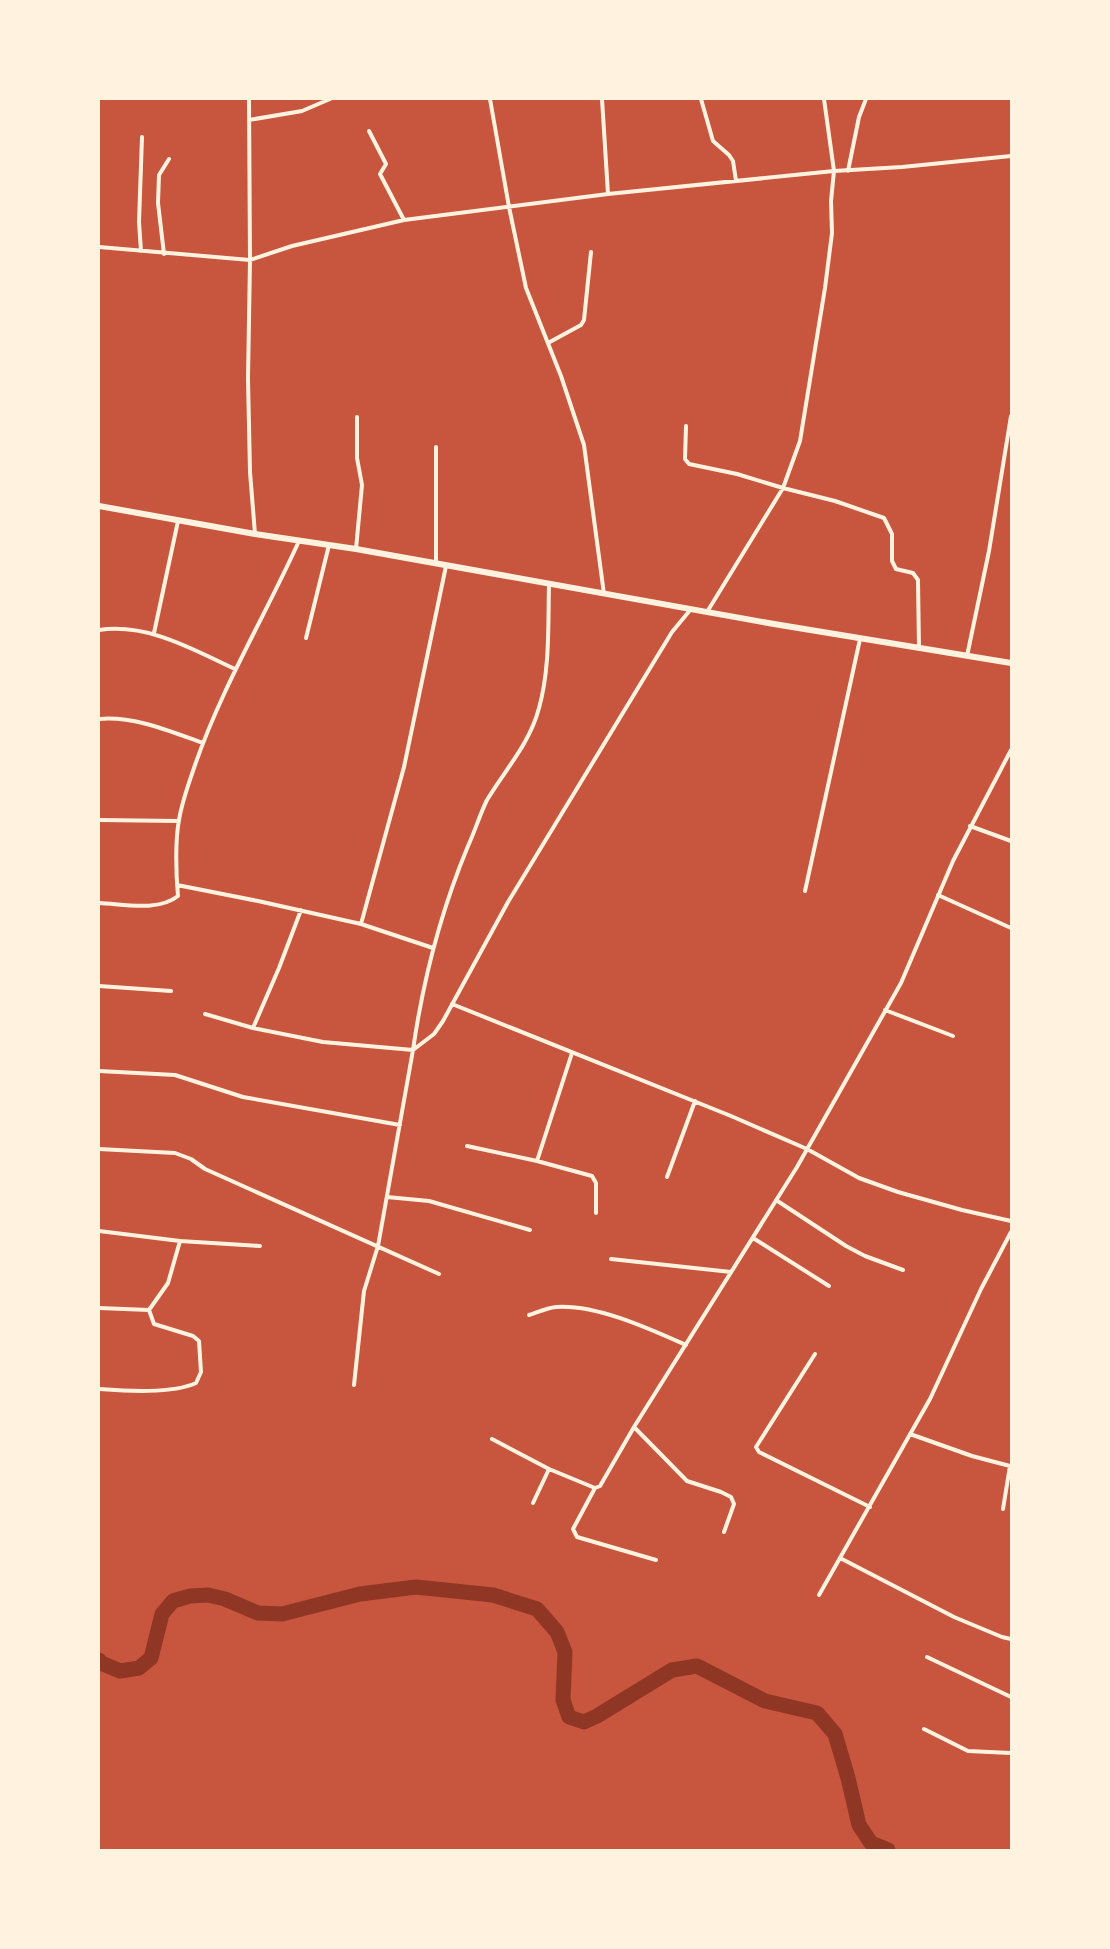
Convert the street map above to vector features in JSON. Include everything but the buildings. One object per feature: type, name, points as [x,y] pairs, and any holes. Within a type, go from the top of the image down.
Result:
[{"type":"main road","points":[[99,506],[860,639],[1011,663]]},
{"type":"street","points":[[249,99],[250,260],[248,379],[250,472],[255,534]]},
{"type":"street","points":[[249,120],[302,111],[330,99]]},
{"type":"street","points":[[490,99],[509,207],[526,288],[574,411],[584,445],[604,594]]},
{"type":"street","points":[[602,99],[608,194]]},
{"type":"street","points":[[701,99],[713,141],[729,154],[733,161],[736,181]]},
{"type":"street","points":[[707,612],[783,488],[800,442],[832,233],[834,171],[824,99]]},
{"type":"street","points":[[848,171],[866,99]]},
{"type":"street","points":[[370,131],[386,164],[380,174],[404,220]]},
{"type":"street","points":[[141,251],[139,222],[142,137]]},
{"type":"street","points":[[99,247],[250,260],[292,246],[404,220],[608,194],[834,171],[902,168],[1011,156]]},
{"type":"street","points":[[164,254],[158,203],[159,175],[169,160]]},
{"type":"street","points":[[548,343],[581,325],[584,320],[591,252]]},
{"type":"street","points":[[967,656],[989,551],[1011,416]]},
{"type":"street","points":[[356,550],[362,485],[357,458],[357,418]]},
{"type":"street","points":[[686,426],[685,459],[688,464],[737,474],[835,501],[884,518],[892,534],[892,561],[896,568],[913,573],[918,580],[919,648]]},
{"type":"street","points":[[436,447],[436,564]]},
{"type":"street","points":[[154,633],[178,521]]},
{"type":"street","points":[[99,903],[154,905],[170,902],[178,896],[179,821],[203,743],[235,669],[253,638],[299,540]]},
{"type":"street","points":[[306,638],[329,545]]},
{"type":"street","points":[[361,924],[404,767],[446,566]]},
{"type":"street","points":[[354,1385],[364,1291],[378,1246],[433,948],[440,922],[464,855],[487,801],[521,750],[539,709],[546,666],[549,584]]},
{"type":"street","points":[[205,1014],[253,1028],[323,1042],[413,1050],[434,1034],[508,902],[672,632],[691,609]]},
{"type":"street","points":[[99,630],[109,628],[154,633],[235,669]]},
{"type":"street","points":[[805,891],[860,639]]},
{"type":"street","points":[[99,719],[114,718],[139,722],[203,743]]},
{"type":"street","points":[[656,1560],[577,1538],[573,1529],[595,1488],[600,1486],[807,1149],[901,983],[938,895],[970,826],[1011,750]]},
{"type":"street","points":[[99,820],[179,821]]},
{"type":"street","points":[[970,826],[1011,841]]},
{"type":"street","points":[[177,886],[301,910],[361,924],[433,948]]},
{"type":"street","points":[[938,895],[1011,928]]},
{"type":"street","points":[[253,1028],[280,968],[301,910]]},
{"type":"street","points":[[99,986],[171,991]]},
{"type":"street","points":[[452,1004],[807,1149],[859,1178],[898,1192],[962,1210],[1011,1221]]},
{"type":"street","points":[[885,1010],[953,1036]]},
{"type":"street","points":[[537,1161],[572,1053]]},
{"type":"street","points":[[99,1071],[175,1075],[243,1097],[400,1125]]},
{"type":"street","points":[[667,1177],[695,1102]]},
{"type":"street","points":[[468,1146],[537,1161],[592,1176],[596,1183],[596,1213]]},
{"type":"street","points":[[99,1150],[175,1153],[190,1159],[205,1170],[439,1274]]},
{"type":"street","points":[[387,1197],[428,1201],[530,1230]]},
{"type":"street","points":[[776,1200],[846,1246],[865,1256],[902,1270]]},
{"type":"street","points":[[99,1231],[180,1241],[260,1246]]},
{"type":"street","points":[[819,1595],[930,1399],[981,1289],[1011,1232]]},
{"type":"street","points":[[753,1238],[829,1286]]},
{"type":"street","points":[[149,1310],[168,1283],[180,1241]]},
{"type":"street","points":[[612,1259],[731,1272]]},
{"type":"street","points":[[530,1314],[555,1307],[587,1310],[645,1327],[686,1345]]},
{"type":"street","points":[[99,1308],[149,1310]]},
{"type":"street","points":[[99,1389],[130,1391],[188,1387],[196,1383],[201,1372],[199,1341],[193,1336],[154,1324],[149,1310]]},
{"type":"street","points":[[815,1354],[756,1447],[759,1452],[870,1506]]},
{"type":"street","points":[[634,1428],[687,1482],[714,1490],[731,1498],[734,1504],[724,1532]]},
{"type":"street","points":[[910,1434],[972,1456],[1010,1464],[1003,1509]]},
{"type":"street","points":[[492,1439],[549,1469],[595,1488]]},
{"type":"street","points":[[533,1502],[549,1469]]},
{"type":"street","points":[[840,1558],[954,1617],[1011,1639]]},
{"type":"street","points":[[927,1657],[1011,1697]]},
{"type":"street","points":[[924,1729],[968,1751],[1011,1753]]},
{"type":"waterway","points":[[99,1660],[101,1663],[120,1671],[139,1668],[151,1658],[162,1614],[173,1601],[190,1596],[208,1595],[225,1599],[258,1613],[282,1614],[360,1594],[416,1587],[493,1595],[537,1609],[557,1632],[565,1652],[563,1700],[569,1717],[584,1722],[672,1670],[697,1666],[765,1701],[817,1713],[835,1734],[859,1825],[871,1843],[888,1850]]}]
